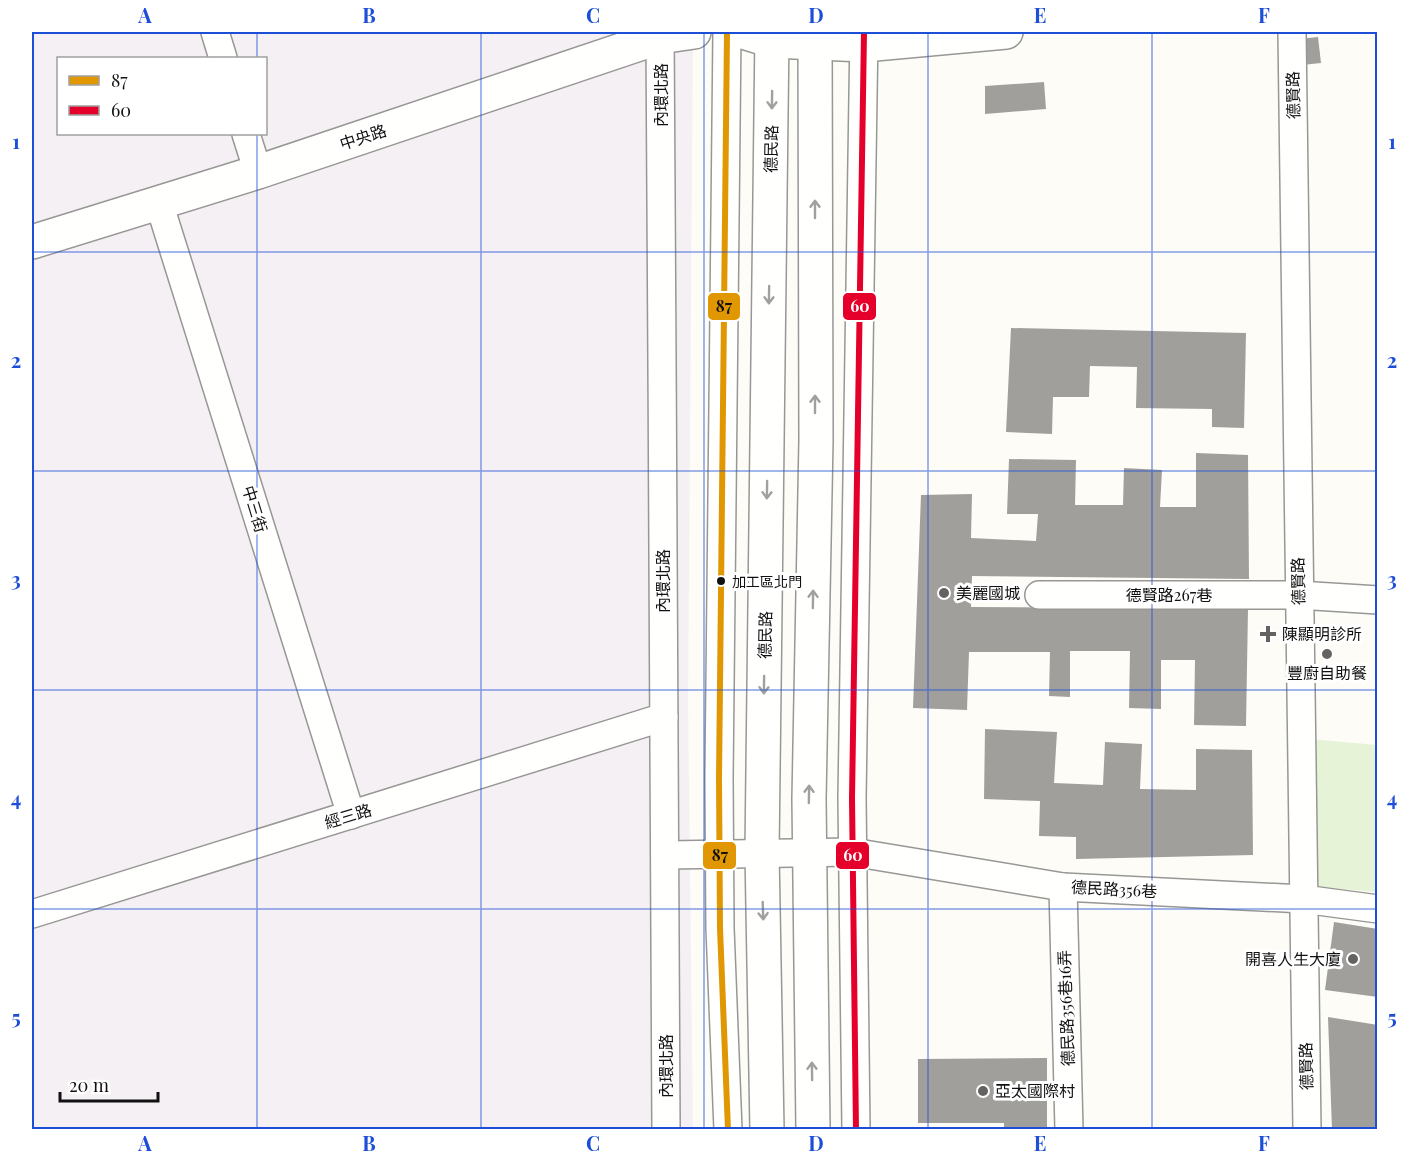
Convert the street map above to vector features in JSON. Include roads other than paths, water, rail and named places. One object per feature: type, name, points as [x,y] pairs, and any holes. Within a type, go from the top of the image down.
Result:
[{"type":"street","points":[[215,32],[223,57]]},
{"type":"street","name":"中央路","points":[[32,242],[258,172],[660,34],[694,32]]},
{"type":"street","points":[[727,32],[720,928],[728,1130]]},
{"type":"street","points":[[762,35],[864,38],[1006,32]]},
{"type":"street","name":"德賢路","points":[[1292,32],[1307,1130]]},
{"type":"street","name":"內環北路","points":[[660,34],[664,717],[667,855],[666,1130]]},
{"type":"street","name":"德民路","points":[[762,35],[762,852],[767,1130]]},
{"type":"street","points":[[813,1130],[809,852],[816,440],[815,38]]},
{"type":"street","points":[[856,1130],[852,852],[864,38]]},
{"type":"street","points":[[246,135],[258,172]]},
{"type":"street","name":"中三街","points":[[159,203],[351,815]]},
{"type":"street","name":"德賢路267巷","points":[[1039,595],[1299,595],[1377,600]]},
{"type":"street","name":"經三路","points":[[32,914],[664,717]]},
{"type":"street","name":"德民路356巷","points":[[667,855],[852,852],[1063,887],[1303,899],[1377,909]]},
{"type":"street","name":"德民路356巷16弄","points":[[1063,887],[1069,1130]]},
{"type":"place","name":"加工區北門","points":[[721,581]]},
{"type":"place","name":"美麗國城","points":[[944,593]]},
{"type":"place","name":"陳顯明診所","points":[[1268,634]]},
{"type":"place","name":"豐廚自助餐","points":[[1327,654]]},
{"type":"place","name":"開喜人生大廈","points":[[1353,959]]},
{"type":"place","name":"亞太國際村","points":[[983,1091]]}]
